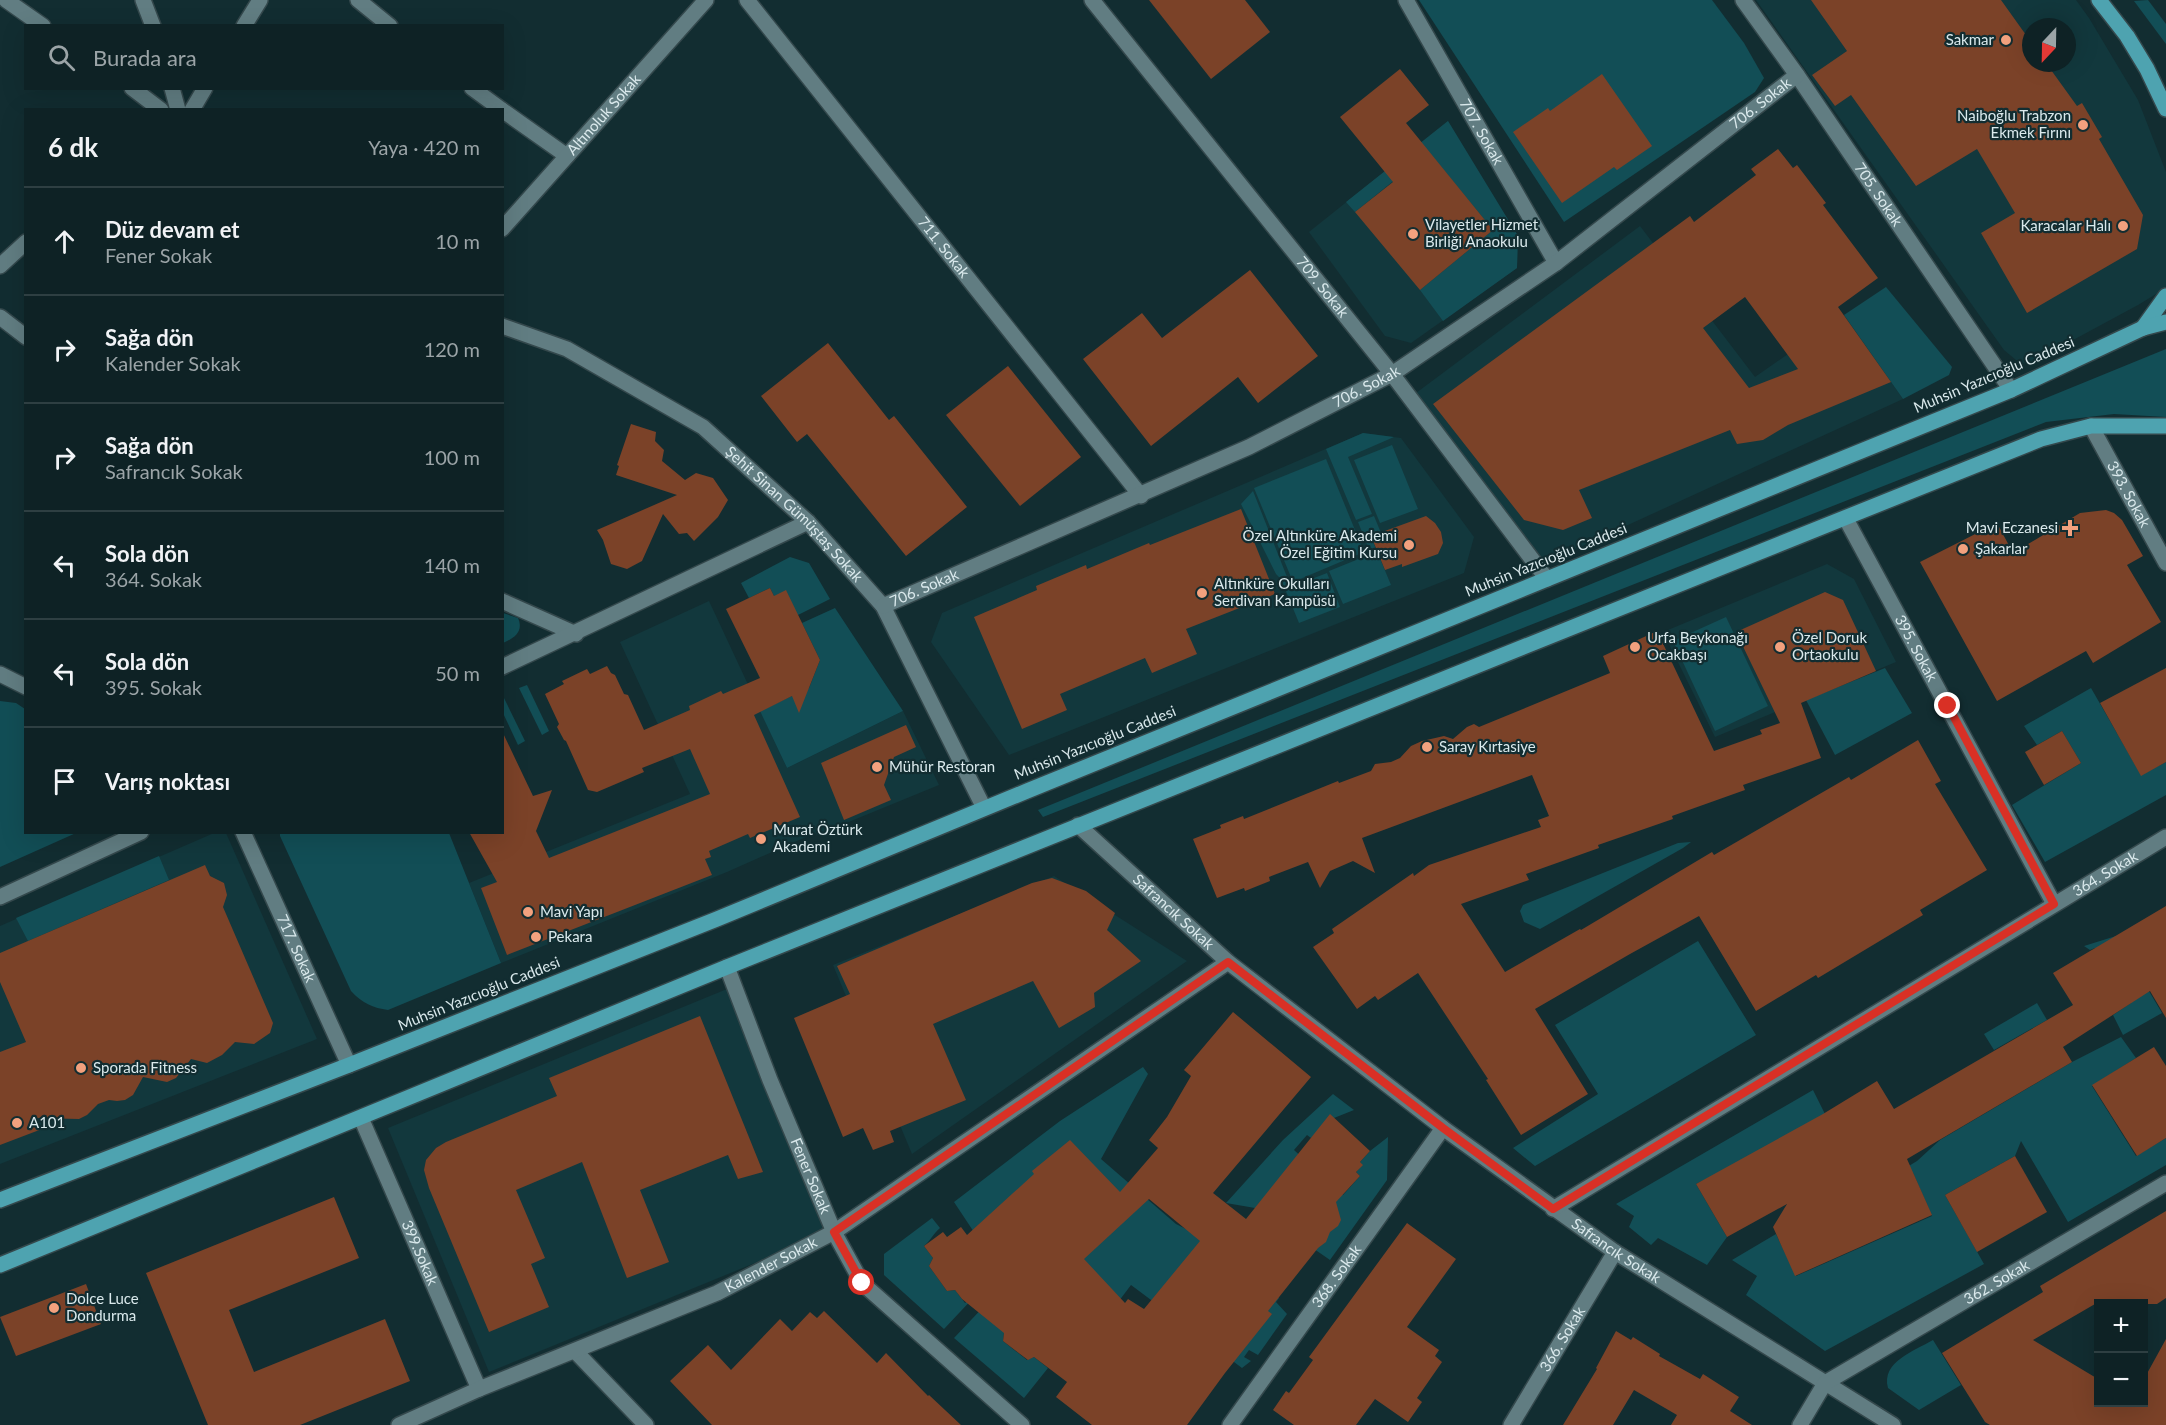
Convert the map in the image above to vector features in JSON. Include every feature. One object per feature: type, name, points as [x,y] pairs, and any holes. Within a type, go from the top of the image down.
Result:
[{"type":"main road","points":[[2099,0],[2127,36],[2147,69],[2166,109]]},
{"type":"main road","points":[[2147,69],[2166,88]]},
{"type":"main road","points":[[2143,328],[2166,296]]},
{"type":"main road","name":"Muhsin Yazıcıoğlu Caddesi","points":[[0,1200],[717,919],[2011,390],[2143,328],[2166,322]]},
{"type":"main road","points":[[0,1265],[1078,825],[2042,439],[2091,426],[2166,426]]},
{"type":"street","points":[[6,0],[39,24]]},
{"type":"street","points":[[143,0],[152,24]]},
{"type":"street","points":[[245,24],[260,0]]},
{"type":"street","points":[[358,0],[388,24]]},
{"type":"street","name":"Altınoluk Sokak","points":[[504,227],[706,0]]},
{"type":"street","name":"711. Sokak","points":[[747,0],[1141,495]]},
{"type":"street","name":"709. Sokak","points":[[1092,0],[1392,374],[1547,579]]},
{"type":"street","name":"707. Sokak","points":[[1406,0],[1556,263]]},
{"type":"street","name":"705. Sokak","points":[[1743,0],[1797,75],[2011,390]]},
{"type":"street","name":"706. Sokak","points":[[883,606],[1249,447],[1392,374],[1556,263],[1797,75]]},
{"type":"street","points":[[135,90],[158,108]]},
{"type":"street","points":[[173,90],[177,108]]},
{"type":"street","points":[[193,108],[204,90]]},
{"type":"street","points":[[475,90],[499,108]]},
{"type":"street","points":[[504,111],[567,156]]},
{"type":"street","points":[[0,266],[24,244]]},
{"type":"street","points":[[0,317],[24,335]]},
{"type":"street","name":"Şehit Sinan Gümüştaş Sokak","points":[[504,327],[567,349],[703,427],[808,522],[883,606],[984,808]]},
{"type":"street","name":"393. Sokak","points":[[2091,426],[2166,563]]},
{"type":"street","name":"395. Sokak","points":[[1846,519],[2054,904]]},
{"type":"street","points":[[504,667],[808,522]]},
{"type":"street","points":[[504,602],[576,634]]},
{"type":"street","points":[[0,674],[24,686]]},
{"type":"street","name":"Safrancık Sokak","points":[[1078,825],[1228,962],[1443,1128],[1553,1209],[1615,1252],[1893,1425]]},
{"type":"street","points":[[0,897],[137,834]]},
{"type":"street","name":"717. Sokak","points":[[244,834],[349,1065]]},
{"type":"street","name":"364. Sokak","points":[[1553,1209],[2166,837]]},
{"type":"street","name":"Kalender Sokak","points":[[399,1425],[479,1389],[717,1293],[834,1232],[1228,962]]},
{"type":"street","name":"Fener Sokak","points":[[727,967],[770,1080],[834,1232],[862,1283],[1022,1425]]},
{"type":"street","name":"399.Sokak","points":[[361,1118],[479,1389]]},
{"type":"street","name":"368. Sokak","points":[[1230,1425],[1443,1128]]},
{"type":"street","name":"362. Sokak","points":[[1826,1383],[2166,1183]]},
{"type":"street","name":"366. Sokak","points":[[1511,1425],[1615,1252]]},
{"type":"street","points":[[575,1351],[646,1425]]},
{"type":"street","points":[[1800,1425],[1826,1383]]},
{"type":"shaded area","points":[[1419,0],[1712,0],[1744,43],[1764,78],[1755,92],[1564,222]]},
{"type":"shaded area","points":[[1756,0],[2076,0],[2089,18],[2138,100],[2166,172],[2166,288],[2038,359],[2026,364],[2016,360],[2004,350]]},
{"type":"shaded area","points":[[2148,0],[2166,24],[2166,44],[2134,1]]},
{"type":"shaded area","name":"Vilayetler Hizmet Birliği Anaokulu","points":[[1448,121],[1518,236],[1517,268],[1411,343],[1385,336],[1309,232]]},
{"type":"shaded area","points":[[1448,121],[1518,236],[1517,268],[1443,321],[1420,290],[1493,230],[1429,152],[1355,212],[1346,202]]},
{"type":"shaded area","points":[[1640,226],[1755,377],[1844,315],[1903,399],[1545,563],[1416,393]]},
{"type":"shaded area","points":[[1886,287],[1952,367],[1949,375],[1903,399],[1844,315]]},
{"type":"shaded area","points":[[2166,349],[2166,417],[2114,414],[2046,422],[1043,817],[1038,810]]},
{"type":"shaded area","name":"Altınküre Okulları Serdivan Kampüsü","points":[[1363,433],[1401,438],[1474,537],[1464,573],[1009,755],[931,642],[942,613]]},
{"type":"shaded area","points":[[1363,433],[1394,437],[1348,457],[1372,514],[1356,520],[1326,449]]},
{"type":"shaded area","points":[[1392,445],[1418,509],[1380,523],[1354,460]]},
{"type":"shaded area","points":[[1326,459],[1364,552],[1293,582],[1254,488]]},
{"type":"shaded area","points":[[1253,491],[1291,587],[1327,573],[1340,607],[1299,623],[1281,579],[1276,574],[1241,504]]},
{"type":"shaded area","points":[[1374,516],[1381,533],[1371,537],[1391,585],[1343,604],[1329,571],[1371,554],[1358,522]]},
{"type":"shaded area","points":[[790,557],[809,563],[830,599],[798,615],[774,596],[770,588],[749,598],[741,583]]},
{"type":"shaded area","name":"Özel Doruk Ortaokulu","points":[[1827,564],[1854,579],[1896,662],[1715,737],[1663,632]]},
{"type":"shaded area","points":[[709,601],[787,768],[903,711],[939,785],[817,835],[815,833],[727,872],[501,963],[469,883],[690,794],[620,642]]},
{"type":"shaded area","points":[[835,608],[903,711],[787,768],[760,711],[809,688],[820,660],[802,623]]},
{"type":"shaded area","points":[[504,613],[518,618],[520,627],[514,637],[504,642]]},
{"type":"shaded area","points":[[1726,617],[1768,706],[1715,731],[1673,641]]},
{"type":"shaded area","points":[[1885,668],[1912,713],[1835,755],[1806,700]]},
{"type":"shaded area","points":[[527,685],[549,731],[542,735],[519,688]]},
{"type":"shaded area","points":[[2091,688],[2141,775],[2166,762],[2166,795],[2045,862],[2012,805],[2081,763],[2062,731],[2037,745],[2024,726]]},
{"type":"shaded area","points":[[504,698],[525,741],[518,745],[504,715]]},
{"type":"shaded area","points":[[0,701],[16,703],[24,708],[24,834],[74,834],[0,867]]},
{"type":"shaded area","points":[[212,834],[226,834],[317,1039],[0,1164],[0,926]]},
{"type":"shaded area","points":[[280,834],[449,834],[501,963],[388,1010],[364,1002],[351,991]]},
{"type":"shaded area","points":[[1691,842],[1540,929],[1524,922],[1520,911],[1523,905],[1678,843]]},
{"type":"shaded area","points":[[159,856],[169,880],[28,941],[16,918]]},
{"type":"shaded area","points":[[1054,876],[1187,961],[912,1154],[833,965]]},
{"type":"shaded area","points":[[2116,936],[2162,1013],[2123,1035],[2113,1015],[2131,1003],[2095,948],[2090,950],[2084,946]]},
{"type":"shaded area","points":[[1698,941],[1756,1035],[1535,1166],[1513,1148],[1598,1094],[1555,1025]]},
{"type":"shaded area","points":[[727,989],[828,1233],[489,1372],[388,1128]]},
{"type":"shaded area","points":[[2037,1003],[2047,1020],[1994,1050],[1984,1034]]},
{"type":"shaded area","points":[[2121,1037],[2136,1058],[2092,1086],[2136,1156],[2166,1138],[2166,1165],[2068,1222],[2021,1141],[2015,1156],[1945,1195],[1984,1264],[1825,1351],[1746,1295],[1757,1276],[1732,1260],[1776,1234],[1796,1276],[1932,1216],[1913,1173],[1871,1189],[1917,1161],[1940,1140],[2072,1062]]},
{"type":"shaded area","points":[[1143,1067],[1148,1074],[1101,1159],[1176,1224],[1200,1236],[1279,1298],[1276,1302],[1287,1314],[1258,1355],[1249,1350],[1244,1357],[1251,1361],[1242,1368],[1131,1285],[1076,1358],[1004,1333],[1003,1341],[1027,1360],[1034,1357],[1048,1368],[1024,1398],[954,1338],[1007,1282],[954,1202],[1060,1121]]},
{"type":"shaded area","points":[[1813,1090],[1828,1120],[1696,1184],[1727,1237],[1707,1265],[1658,1238],[1651,1245],[1629,1227],[1634,1216],[1616,1204]]},
{"type":"shaded area","points":[[1333,1094],[1354,1110],[1334,1118],[1311,1138],[1307,1135],[1294,1150],[1343,1195],[1360,1176],[1356,1172],[1362,1165],[1360,1162],[1388,1137],[1387,1180],[1330,1260],[1255,1208],[1226,1203],[1283,1140]]},
{"type":"shaded area","points":[[932,1218],[940,1228],[924,1246],[933,1258],[929,1266],[947,1291],[955,1290],[965,1303],[975,1296],[944,1329],[884,1275],[884,1254]]},
{"type":"shaded area","points":[[1933,1340],[1961,1385],[1919,1410],[1888,1388],[1887,1379],[1889,1371],[1901,1358]]},
{"type":"building","points":[[1149,0],[1245,0],[1270,32],[1211,79]]},
{"type":"building","points":[[1811,0],[2001,0],[2022,29],[2022,72],[2052,72],[2077,106],[2082,103],[2102,137],[2099,139],[2143,215],[2137,249],[2027,313],[1981,233],[2015,213],[1977,149],[1916,186],[1851,95],[1835,106],[1812,75],[1847,51]]},
{"type":"building","points":[[1400,69],[1429,105],[1406,123],[1493,230],[1420,290],[1355,212],[1393,182],[1340,117]]},
{"type":"building","points":[[1602,74],[1652,146],[1617,170],[1614,167],[1562,203],[1513,132],[1548,108],[1550,111]]},
{"type":"building","points":[[1778,149],[1793,168],[1797,165],[1826,203],[1823,205],[1878,278],[1838,307],[1891,382],[1788,425],[1763,440],[1737,444],[1730,430],[1579,490],[1592,518],[1563,530],[1524,520],[1433,404],[1690,216],[1694,222],[1756,175],[1751,169]],"holes":[[[1745,297],[1798,369],[1749,388],[1703,328]]]},
{"type":"building","points":[[1250,270],[1318,356],[1258,403],[1238,377],[1151,446],[1083,359],[1142,313],[1162,338]]},
{"type":"building","points":[[828,343],[889,420],[894,416],[967,507],[906,556],[807,434],[797,442],[761,396]]},
{"type":"building","points":[[1008,366],[1081,457],[1020,506],[946,415]]},
{"type":"building","points":[[631,424],[656,432],[655,441],[664,450],[662,461],[685,480],[696,473],[713,478],[728,500],[718,517],[694,541],[687,533],[679,534],[663,514],[642,561],[627,569],[611,564],[597,530],[677,495],[616,475],[619,466],[617,465]]},
{"type":"building","points":[[1241,509],[1275,594],[1186,629],[1197,654],[1152,673],[1145,658],[1060,694],[1067,710],[1022,729],[974,617],[1037,590],[1036,586],[1086,565],[1087,569]]},
{"type":"building","points":[[2106,510],[2122,520],[2143,556],[2127,565],[2161,622],[2093,663],[2086,651],[1997,701],[1920,562],[1997,523],[2013,553],[2080,513]]},
{"type":"building","name":"Özel Altınküre Akademi Özel Eğitim Kursu","points":[[1426,516],[1441,532],[1443,543],[1438,554],[1402,567],[1402,564],[1385,570],[1371,536]]},
{"type":"building","points":[[770,588],[774,596],[786,590],[820,660],[799,713],[792,696],[754,715],[800,817],[750,838],[748,834],[709,851],[711,857],[705,859],[712,875],[507,955],[481,888],[497,882],[470,834],[504,834],[504,735],[533,796],[552,790],[536,831],[549,858],[710,794],[690,749],[642,768],[644,772],[597,792],[588,790],[566,741],[557,727],[559,724],[545,694],[564,684],[562,681],[587,669],[590,674],[607,666],[615,675],[624,694],[628,695],[644,730],[690,710],[689,706],[721,691],[723,694],[760,678],[726,609]]},
{"type":"building","points":[[1825,592],[1843,600],[1876,671],[1801,703],[1821,758],[1743,785],[1745,790],[1672,816],[1673,819],[1598,845],[1599,848],[1526,874],[1529,880],[1461,904],[1505,972],[1712,852],[1714,855],[1849,777],[1851,780],[1918,740],[1941,781],[1935,784],[1987,870],[1920,910],[1923,915],[1818,978],[1816,975],[1756,1011],[1699,916],[1630,954],[1535,1009],[1588,1094],[1521,1135],[1486,1080],[1488,1079],[1418,973],[1378,1000],[1375,996],[1357,1009],[1313,947],[1334,933],[1332,929],[1413,873],[1414,876],[1429,865],[1541,827],[1538,820],[1549,816],[1532,775],[1362,838],[1375,873],[1353,861],[1330,871],[1320,888],[1308,862],[1269,877],[1270,881],[1245,891],[1244,888],[1217,898],[1193,839],[1243,816],[1244,819],[1338,781],[1339,783],[1371,771],[1375,764],[1400,758],[1411,746],[1422,741],[1444,736],[1453,739],[1474,724],[1479,727],[1610,673],[1603,656],[1657,631],[1714,751],[1762,734],[1760,730],[1780,723],[1736,632]]},
{"type":"building","points":[[2166,668],[2166,762],[2141,776],[2100,703]]},
{"type":"building","points":[[906,725],[916,747],[894,757],[884,785],[891,800],[844,820],[821,763]]},
{"type":"building","points":[[2062,731],[2081,763],[2044,785],[2025,752]]},
{"type":"building","points":[[205,865],[210,876],[224,883],[227,895],[223,907],[273,1023],[270,1033],[254,1044],[235,1042],[222,1055],[207,1063],[191,1059],[176,1078],[167,1082],[143,1077],[133,1095],[125,1100],[109,1100],[98,1104],[87,1115],[79,1119],[37,1118],[42,1129],[0,1145],[0,1052],[26,1042],[0,982],[0,953]]},
{"type":"building","points":[[1052,878],[1086,891],[1115,913],[1107,930],[1141,961],[1094,993],[1095,1007],[1059,1028],[1033,981],[933,1024],[966,1100],[890,1131],[894,1142],[873,1150],[863,1128],[843,1137],[794,1018],[850,994],[837,966],[1032,883]]},
{"type":"building","points":[[2166,906],[2166,1018],[2150,991],[2063,1047],[2072,1062],[1907,1159],[1932,1215],[1795,1276],[1773,1227],[1787,1204],[1727,1237],[1696,1184],[1823,1114],[1877,1081],[1894,1109],[2073,1005],[2053,973]]},
{"type":"building","points":[[1233,1012],[1311,1077],[1213,1193],[1246,1219],[1330,1114],[1370,1151],[1360,1162],[1363,1165],[1356,1172],[1360,1176],[1336,1202],[1341,1220],[1338,1226],[1330,1232],[1326,1242],[1318,1248],[1268,1311],[1272,1314],[1187,1425],[1092,1425],[1056,1397],[1067,1382],[1034,1357],[1028,1360],[1003,1341],[1004,1333],[962,1299],[955,1290],[947,1291],[929,1266],[933,1258],[924,1246],[943,1232],[947,1237],[961,1227],[967,1235],[1034,1174],[1032,1171],[1070,1140],[1120,1192],[1158,1148],[1149,1140],[1167,1117],[1191,1076],[1184,1070]],"holes":[[[1149,1199],[1200,1241],[1144,1309],[1128,1299],[1125,1303],[1084,1259]]]},
{"type":"building","points":[[700,1016],[763,1172],[738,1179],[728,1155],[640,1190],[669,1262],[627,1278],[582,1162],[516,1190],[545,1258],[531,1264],[549,1307],[489,1332],[429,1188],[424,1170],[426,1160],[436,1148],[446,1142],[557,1096],[549,1078]]},
{"type":"building","points":[[2154,1047],[2166,1066],[2166,1138],[2137,1156],[2092,1085]]},
{"type":"building","points":[[2015,1156],[2047,1212],[1977,1252],[1945,1195]]},
{"type":"building","points":[[334,1197],[359,1258],[229,1310],[254,1372],[385,1319],[410,1381],[300,1425],[208,1425],[146,1273]]},
{"type":"building","points":[[2166,1211],[2166,1298],[2157,1304],[2148,1304],[2148,1299],[2094,1299],[2094,1305],[2033,1340],[2094,1377],[2094,1407],[2148,1407],[2148,1372],[2166,1339],[2166,1425],[1990,1425],[1985,1422],[1942,1353],[2043,1292],[2040,1286]]},
{"type":"building","points":[[1407,1223],[1456,1259],[1407,1327],[1439,1350],[1435,1356],[1442,1362],[1417,1398],[1422,1402],[1408,1422],[1375,1399],[1356,1425],[1294,1425],[1273,1410],[1286,1391],[1289,1393],[1313,1360],[1309,1357]]},
{"type":"building","points":[[86,1284],[101,1324],[16,1356],[0,1317]]},
{"type":"building","points":[[824,1311],[877,1363],[886,1353],[928,1396],[961,1425],[712,1425],[670,1381],[708,1345],[731,1370],[780,1319],[792,1331],[810,1312],[817,1318]]},
{"type":"building","points":[[1616,1331],[1631,1340],[1633,1337],[1660,1354],[1659,1356],[1700,1379],[1703,1374],[1739,1397],[1730,1411],[1752,1425],[1671,1425],[1677,1415],[1634,1390],[1613,1425],[1563,1425],[1597,1369]]},
{"type":"place","name":"Sakmar","points":[[2006,40]]},
{"type":"place","name":"Naiboğlu Trabzon Ekmek Fırını","points":[[2083,125]]},
{"type":"place","name":"Karacalar Halı","points":[[2123,226]]},
{"type":"place","name":"Vilayetler Hizmet Birliği Anaokulu","points":[[1413,234]]},
{"type":"place","name":"Mavi Eczanesi","points":[[2070,528]]},
{"type":"place","name":"Özel Altınküre Akademi Özel Eğitim Kursu","points":[[1409,545]]},
{"type":"place","name":"Şakarlar","points":[[1963,549]]},
{"type":"place","name":"Altınküre Okulları Serdivan Kampüsü","points":[[1202,593]]},
{"type":"place","name":"Urfa Beykonağı Ocakbaşı","points":[[1635,647]]},
{"type":"place","name":"Özel Doruk Ortaokulu","points":[[1780,647]]},
{"type":"place","name":"Saray Kırtasiye","points":[[1427,747]]},
{"type":"place","name":"Mühür Restoran","points":[[877,767]]},
{"type":"place","name":"Murat Öztürk Akademi","points":[[761,839]]},
{"type":"place","name":"Mavi Yapı","points":[[528,912]]},
{"type":"place","name":"Pekara","points":[[536,937]]},
{"type":"place","name":"Sporada Fitness","points":[[81,1068]]},
{"type":"place","name":"A101","points":[[17,1123]]},
{"type":"place","name":"Dolce Luce Dondurma","points":[[54,1308]]},
{"type":"route","points":[[862,1283],[834,1232],[1228,962],[1443,1128],[1553,1209],[2054,904],[1948,706]]}]
